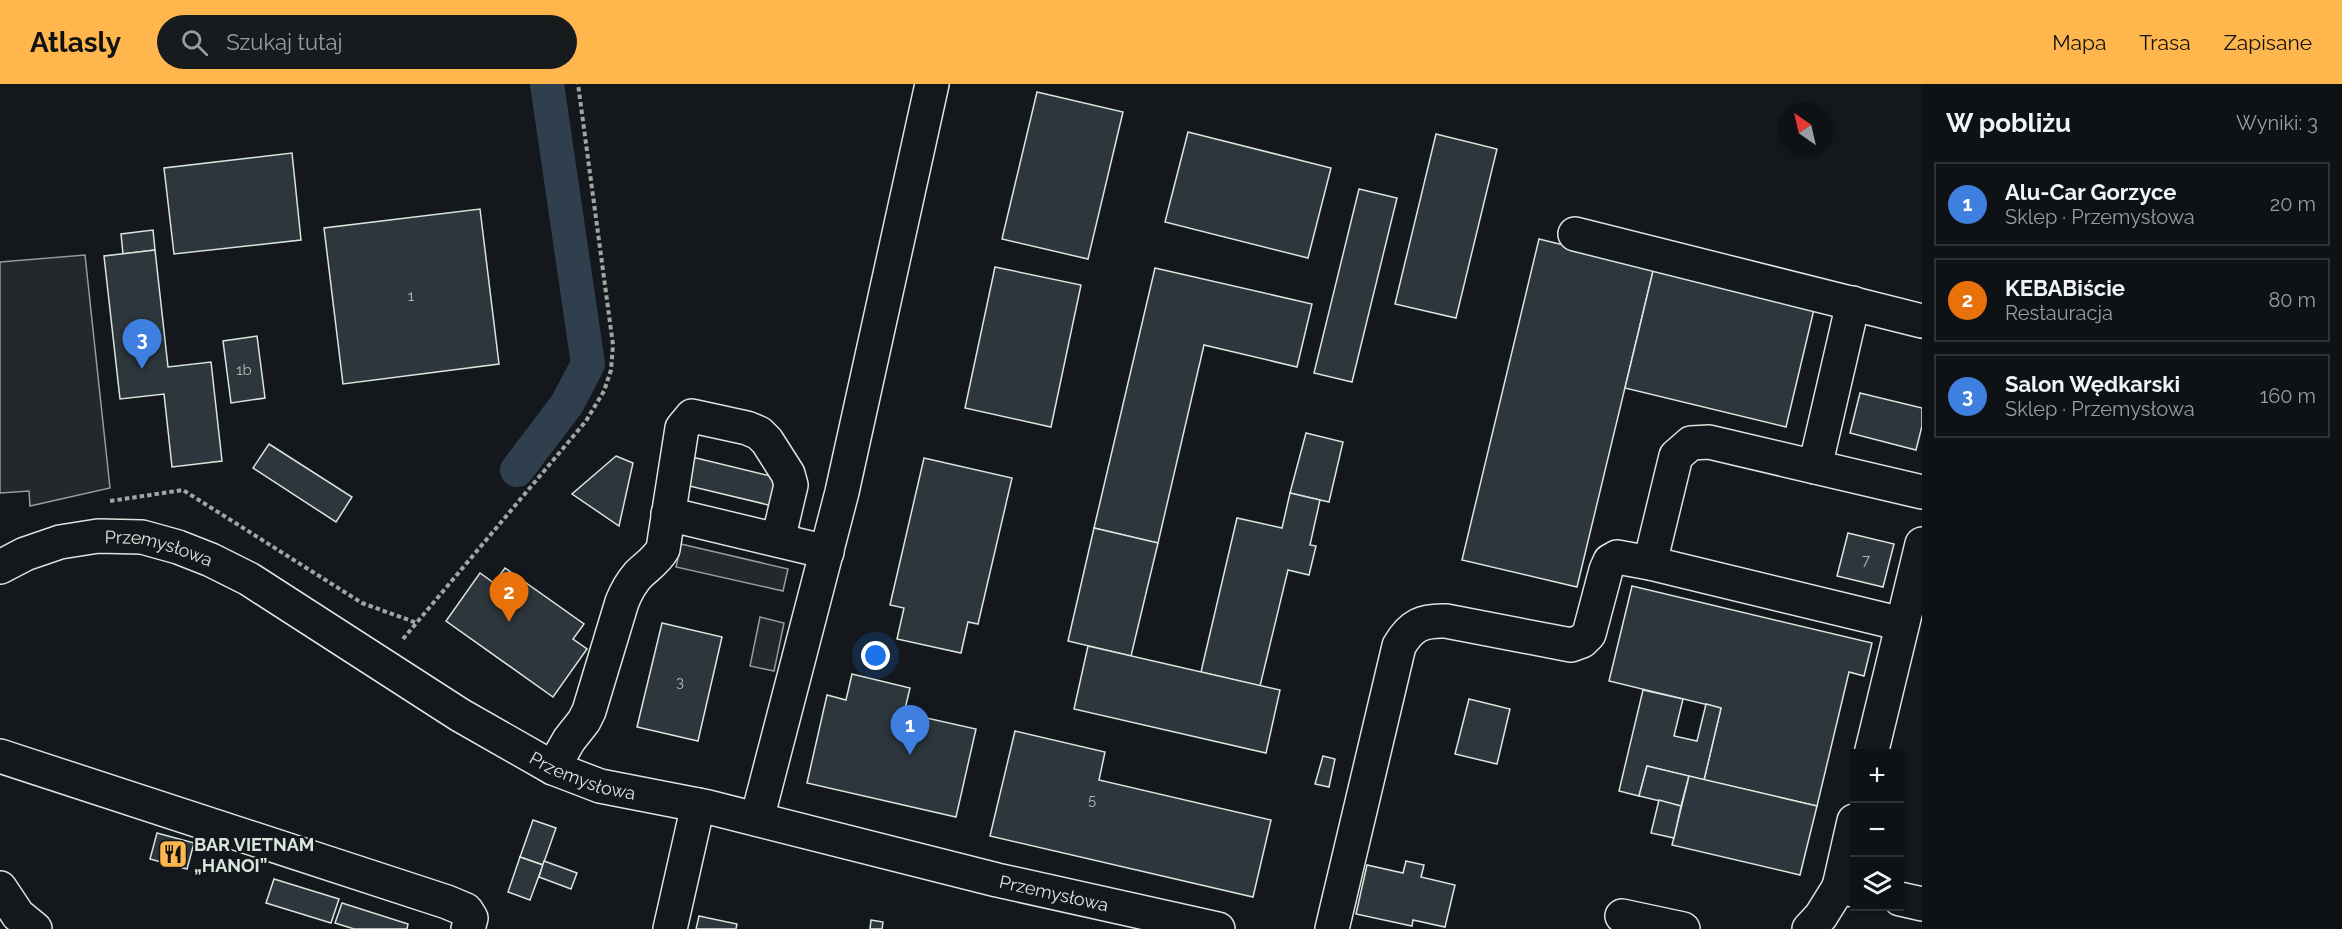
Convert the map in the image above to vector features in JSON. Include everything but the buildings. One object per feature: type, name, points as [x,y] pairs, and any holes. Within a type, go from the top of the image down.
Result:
[{"type":"street","points":[[757,819],[842,492],[932,84]]},
{"type":"street","points":[[1575,234],[1922,321]]},
{"type":"street","points":[[1815,467],[1853,303]]},
{"type":"street","points":[[553,768],[589,711],[622,602],[629,587],[663,549],[682,428],[692,416],[747,428],[759,433],[767,441],[788,474],[791,485],[778,540]]},
{"type":"street","points":[[1650,563],[1676,456],[1691,443],[1709,442],[1922,492]]},
{"type":"street","points":[[668,514],[827,552]]},
{"type":"street","name":"Przemysłowa","points":[[0,567],[25,554],[60,542],[98,536],[142,537],[211,560],[249,579],[460,715],[553,768],[600,786],[698,805],[997,880],[1218,929]]},
{"type":"street","points":[[1872,749],[1922,544]]},
{"type":"street","points":[[1332,929],[1399,646],[1407,633],[1431,621],[1446,621],[1571,645],[1589,634],[1610,561],[1617,557],[1902,624]]},
{"type":"street","points":[[0,756],[466,909],[471,918],[468,929]]},
{"type":"street","points":[[670,929],[698,805]]},
{"type":"street","points":[[1809,929],[1847,888],[1850,857]]},
{"type":"street","points":[[0,888],[18,915],[35,929]]},
{"type":"street","points":[[1904,900],[1922,904]]},
{"type":"street","points":[[1622,916],[1683,929]]},
{"type":"path","points":[[382,665],[586,421],[608,380],[613,345],[578,84]]},
{"type":"shaded area","points":[[85,255],[110,488],[30,506],[29,491],[0,493],[0,262]]},
{"type":"shaded area","points":[[681,544],[788,569],[783,591],[676,567]]},
{"type":"shaded area","points":[[760,617],[784,623],[774,671],[750,666]]},
{"type":"waterway","points":[[517,470],[567,404],[588,364],[547,84]]},
{"type":"place","name":"Salon Wędkarski","points":[[142,369]]},
{"type":"place","name":"KEBABiście","points":[[509,622]]},
{"type":"place","name":"Alu-Car Gorzyce","points":[[910,755]]},
{"type":"place","name":"BAR VIETNAM „HANOI”","points":[[173,854]]}]
